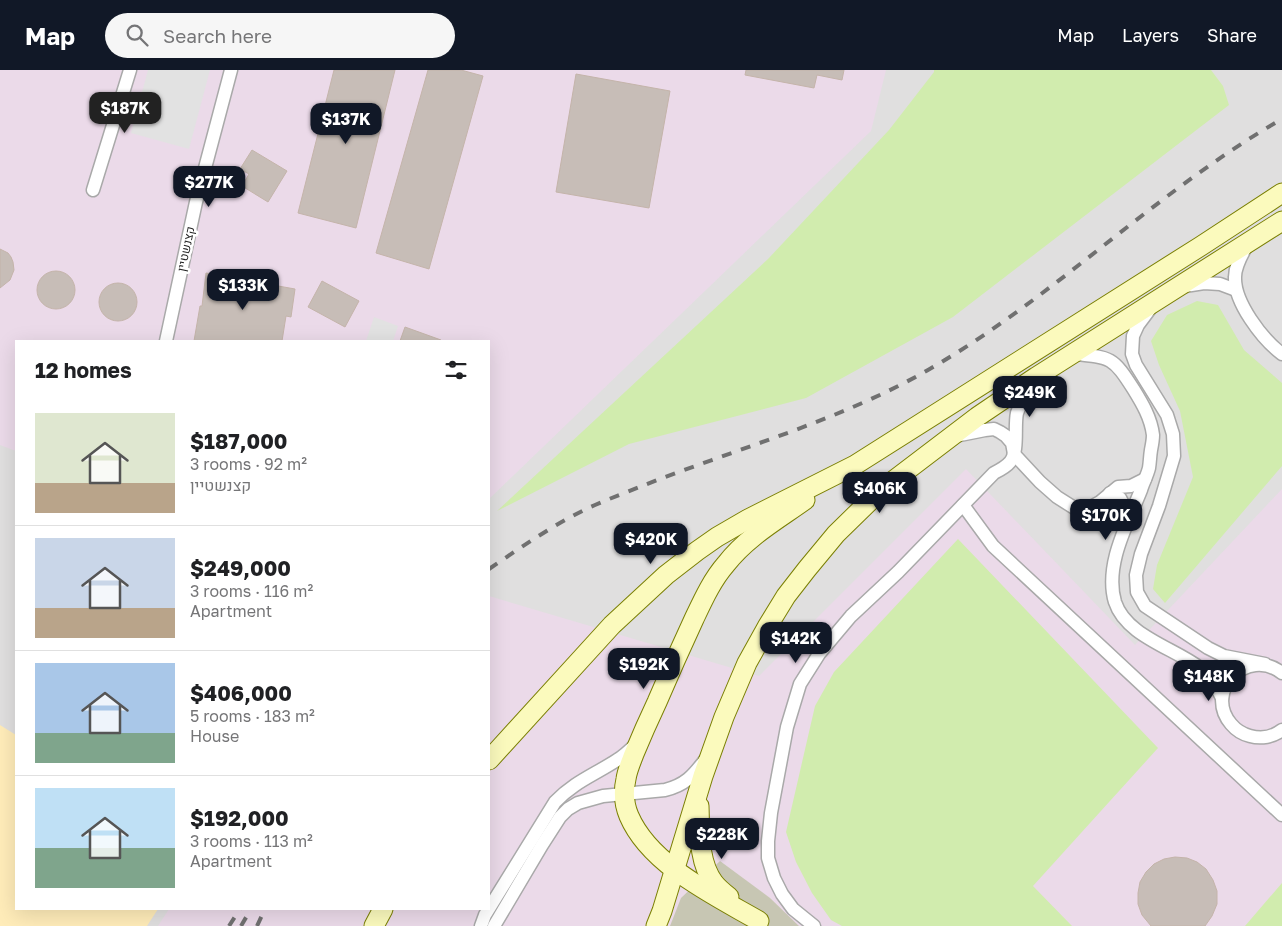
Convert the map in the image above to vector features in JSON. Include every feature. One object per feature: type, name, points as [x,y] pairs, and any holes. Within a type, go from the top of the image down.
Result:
[{"type":"street","points":[[93,190],[130,70]]},
{"type":"street","name":"קצנשטיין","points":[[166,340],[196,202],[231,70]]},
{"type":"street","points":[[763,924],[675,870],[656,855],[638,834],[625,806],[626,778],[639,742],[701,604],[725,564],[753,536],[855,465],[1282,193]]},
{"type":"street","points":[[656,926],[724,716],[747,663],[786,596],[836,534],[881,490],[977,417],[1282,221]]},
{"type":"street","points":[[1248,243],[1238,262],[1235,275],[1236,290],[1247,314],[1282,354]]},
{"type":"street","points":[[1180,287],[1204,283],[1220,284],[1236,290]]},
{"type":"street","points":[[1155,302],[1132,336],[1132,354],[1136,365],[1167,415],[1173,434],[1174,456],[1159,506],[1141,554],[1136,575],[1137,592],[1145,606],[1208,648],[1224,656],[1276,668],[1282,673]]},
{"type":"street","points":[[1073,354],[1102,356],[1116,364],[1143,405],[1153,435],[1149,469],[1113,564],[1111,586],[1116,604],[1125,620],[1135,629],[1201,668],[1214,683],[1222,698]]},
{"type":"street","points":[[814,926],[793,909],[782,894],[774,878],[768,858],[771,813],[787,727],[800,684],[819,654],[851,616],[898,572],[994,473],[1012,461],[1015,424],[1018,412],[1022,400],[1036,378]]},
{"type":"street","points":[[950,437],[994,429],[1006,436],[1012,443],[1014,454],[1040,482],[1057,497],[1076,509],[1089,508],[1100,502],[1118,487],[1131,486],[1145,479]]},
{"type":"street","points":[[490,759],[612,626],[666,575],[717,537],[748,519],[855,465]]},
{"type":"street","points":[[1110,493],[1120,498],[1130,517]]},
{"type":"street","points":[[963,505],[992,546],[1282,815]]},
{"type":"street","points":[[1264,664],[1240,669],[1231,677],[1225,687],[1222,698],[1223,710],[1236,730],[1246,735],[1257,738],[1268,737],[1282,730]]},
{"type":"street","points":[[490,907],[555,802],[564,792],[618,760],[639,742]]},
{"type":"street","points":[[494,926],[542,845],[560,817],[568,809],[590,798],[675,788],[688,780],[697,771],[712,751]]},
{"type":"street","points":[[698,793],[702,852],[707,870],[714,883],[763,924]]},
{"type":"street","points":[[374,926],[382,910]]},
{"type":"street","points":[[481,926],[488,910]]},
{"type":"shaded area","points":[[0,70],[1282,70],[1282,926],[0,926]]},
{"type":"shaded area","points":[[0,70],[886,70],[871,131],[490,498],[490,340],[15,340],[15,451],[0,445]]},
{"type":"shaded area","points":[[148,70],[210,70],[189,149],[131,133]]},
{"type":"shaded area","points":[[374,317],[398,326],[393,340],[366,340]]},
{"type":"shaded area","points":[[966,469],[1135,645],[1282,489],[1282,926],[158,926],[168,910],[490,910],[490,596],[759,676]]},
{"type":"shaded area","points":[[720,861],[770,898],[799,926],[670,926],[681,898]]},
{"type":"green space","points":[[934,70],[1211,70],[1223,86],[1229,105],[953,317],[806,398],[629,444],[497,511],[768,259],[889,130]]},
{"type":"green space","points":[[1197,301],[1218,305],[1244,350],[1282,383],[1282,466],[1165,603],[1153,589],[1157,565],[1193,477],[1180,411],[1159,365],[1151,341],[1167,315]]},
{"type":"green space","points":[[958,539],[1158,748],[1033,886],[1072,926],[842,926],[831,920],[812,893],[796,862],[786,832],[815,706],[834,672]]},
{"type":"green space","points":[[1282,883],[1282,926],[1245,926]]},
{"type":"sand","points":[[0,725],[15,734],[15,910],[157,910],[147,926],[0,926]]},
{"type":"building","points":[[334,70],[395,70],[356,228],[298,213]]},
{"type":"building","points":[[428,70],[461,70],[483,76],[429,269],[376,253]]},
{"type":"building","points":[[746,70],[844,70],[842,80],[817,75],[814,88],[745,75]]},
{"type":"building","points":[[576,74],[670,91],[649,208],[556,192]]},
{"type":"building","points":[[252,150],[287,171],[268,202],[242,186],[249,174],[240,169]]},
{"type":"building","points":[[0,249],[11,257],[14,270],[10,280],[0,288]]},
{"type":"building","points":[[56,271],[70,276],[75,290],[70,304],[56,309],[42,304],[37,290],[42,276]]},
{"type":"building","points":[[206,273],[295,289],[291,317],[286,316],[282,340],[194,340],[200,306],[202,306]]},
{"type":"building","points":[[322,281],[359,301],[345,327],[308,307]]},
{"type":"building","points":[[118,283],[132,288],[137,302],[132,316],[118,321],[104,316],[99,302],[104,288]]},
{"type":"building","points":[[405,327],[441,340],[400,340]]},
{"type":"building","points":[[1175,857],[1187,858],[1197,862],[1206,869],[1213,880],[1217,891],[1217,904],[1205,926],[1151,926],[1142,915],[1138,904],[1140,882],[1154,864],[1164,859]]},
{"type":"railway","points":[[490,568],[527,543],[595,505],[678,472],[824,419],[894,388],[928,370],[1019,311],[1191,178],[1282,119]]},
{"type":"railway","points":[[229,926],[239,910]]},
{"type":"railway","points":[[241,926],[250,910]]},
{"type":"railway","points":[[257,926],[265,910]]}]
